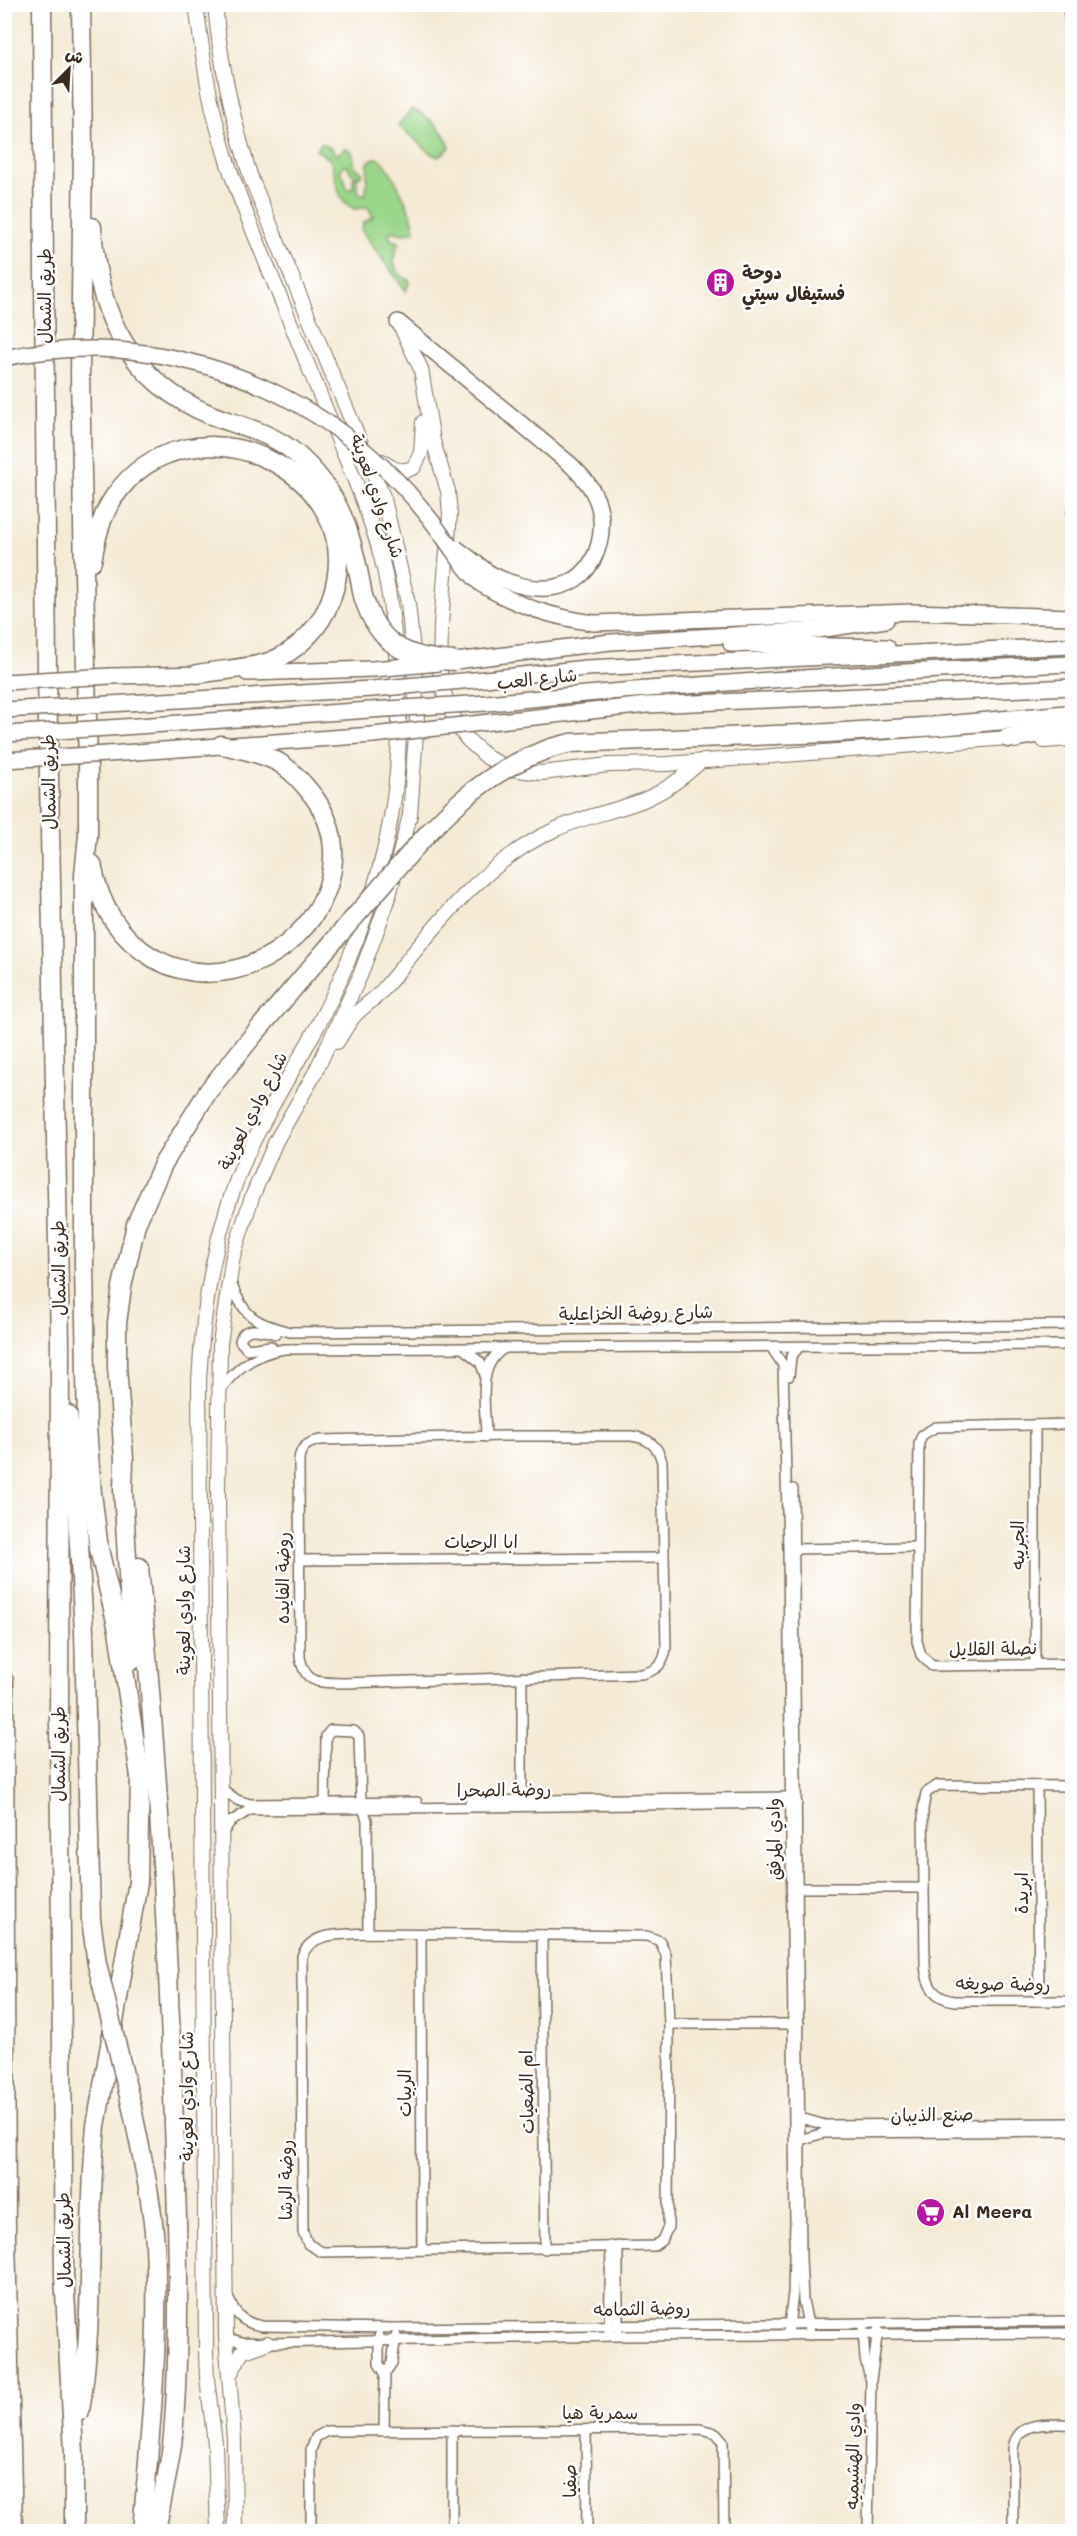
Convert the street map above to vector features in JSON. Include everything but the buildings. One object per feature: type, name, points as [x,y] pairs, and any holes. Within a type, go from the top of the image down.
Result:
[{"type":"highway","name":"طريق الشمال","points":[[42,4],[47,664],[59,1369],[58,1722],[64,2275],[74,2452],[74,2532]]},
{"type":"highway","points":[[81,4],[83,147],[80,375],[88,835],[84,874],[84,1276],[87,1427],[99,1549],[118,1630],[141,1783]]},
{"type":"highway","points":[[83,147],[100,291],[108,314],[130,353],[146,372],[175,396],[213,416],[269,436],[292,450],[310,466],[328,489],[347,523],[355,550],[363,596],[375,626],[388,641],[401,651],[415,657],[454,661]]},
{"type":"highway","points":[[85,613],[92,561],[101,523],[113,498],[132,477],[168,454],[201,447],[232,447],[269,458],[295,475],[306,486],[327,518],[334,536],[337,555],[337,573],[333,592],[321,620],[312,631],[282,656],[257,664],[197,674]]},
{"type":"highway","points":[[156,2532],[172,2438],[176,2356],[175,2142],[168,1946],[154,1731],[138,1549],[124,1460],[117,1375],[117,1323],[122,1287],[136,1224],[163,1164],[184,1126],[209,1090],[313,964],[446,815],[481,784],[523,758],[571,743],[828,733],[1072,714]]},
{"type":"highway","points":[[1008,738],[1072,729]]},
{"type":"highway","points":[[88,835],[102,903],[122,932],[149,955],[181,970],[216,973],[249,967],[280,951],[303,930],[322,899],[330,875],[331,838],[318,804],[306,786],[291,771],[264,756],[221,745]]},
{"type":"highway","points":[[59,1369],[71,1433],[75,1474],[87,1696],[91,1919],[97,1964],[132,2108],[147,2186],[154,2241],[157,2307],[153,2396],[142,2532]]},
{"type":"highway","points":[[74,2452],[86,2361],[92,2164],[96,2126],[138,1882],[141,1783],[123,1489],[124,1460]]},
{"type":"highway","points":[[4,1681],[6,2235],[12,2532]]},
{"type":"highway","points":[[4,2209],[6,2235]]},
{"type":"main road","name":"شارع وادي لعوينة","points":[[196,4],[211,100],[233,180],[365,508],[384,568],[394,636],[399,741],[391,812],[380,866],[351,956],[327,1006],[272,1104],[246,1157],[220,1229],[205,1310],[199,1382],[207,2379],[215,2444],[218,2532]]},
{"type":"main road","name":"شارع وادي لعوينة","points":[[215,4],[218,38],[228,91],[251,177],[384,499],[408,603],[417,695],[414,782],[406,834],[376,937],[315,1073],[276,1141],[263,1171],[240,1231],[228,1276],[219,1344],[226,2337],[234,2439],[235,2532]]},
{"type":"main road","points":[[361,440],[376,456],[392,468],[404,471],[414,467],[422,445],[425,385],[421,369],[398,322]]},
{"type":"main road","points":[[4,358],[63,349],[130,350],[184,359],[240,378],[308,411],[346,436],[382,466],[445,539],[467,571],[485,579],[536,589],[561,586],[574,579],[587,568],[598,547],[601,522],[594,495],[583,478],[564,458],[398,322]]},
{"type":"main road","points":[[425,402],[433,441],[448,491],[450,514],[440,633],[440,676],[452,714],[468,740],[482,754],[497,763],[528,772],[561,772],[618,764],[702,761],[1008,738],[1023,742],[1072,739]]},
{"type":"main road","points":[[485,579],[503,597],[529,609],[560,618],[594,622],[912,612],[1072,617]]},
{"type":"main road","points":[[4,682],[111,676],[426,666],[599,643],[818,630],[867,624],[912,612]]},
{"type":"main road","points":[[699,637],[709,641],[735,644],[877,646],[944,653]]},
{"type":"main road","name":"شارع العب","points":[[4,710],[372,689],[586,668],[1072,646]]},
{"type":"main road","name":"شارع العب","points":[[4,734],[488,703],[706,684],[1072,664]]},
{"type":"main road","points":[[4,760],[373,735],[658,705],[1072,687]]},
{"type":"main road","points":[[315,1073],[357,1013],[381,993],[417,947],[467,892],[495,867],[524,846],[556,829],[656,794],[680,780],[702,761]]},
{"type":"main road","points":[[206,2126],[209,2149],[215,2318],[220,2331],[226,2337]]},
{"type":"main road","points":[[228,2380],[234,2363],[242,2352],[250,2347],[267,2343]]},
{"type":"street","points":[[1068,4],[1072,47]]},
{"type":"street","points":[[1072,512],[1072,529]]},
{"type":"street","name":"شارع روضة الخزاعلية","points":[[228,1276],[240,1304],[249,1316],[263,1324],[290,1332],[1072,1325]]},
{"type":"street","points":[[290,1332],[279,1334],[246,1331],[240,1341],[247,1350],[272,1346],[294,1348]]},
{"type":"street","name":"شارع روضة الخزاعلية","points":[[218,1394],[237,1370],[254,1358],[273,1350],[294,1348],[1072,1345]]},
{"type":"street","name":"وادي المرفق","points":[[771,1347],[778,1354],[783,1365],[791,1549]]},
{"type":"street","name":"وادي المرفق","points":[[788,2335],[795,2231],[798,2118],[788,1367],[791,1357],[799,1347]]},
{"type":"street","points":[[486,1437],[485,1375],[491,1360],[505,1348]]},
{"type":"street","points":[[464,1349],[476,1356],[485,1375]]},
{"type":"street","name":"نصلة القلايل","points":[[1072,1424],[936,1427],[926,1431],[919,1443],[917,1641],[924,1660],[932,1666],[1072,1664]]},
{"type":"street","name":"الجريبه","points":[[1035,1425],[1035,1664]]},
{"type":"street","name":"روضة الفايده","points":[[631,1436],[651,1442],[658,1450],[662,1462],[663,1558],[666,1647],[664,1659],[658,1668],[641,1674],[322,1682],[310,1678],[304,1671],[300,1657],[300,1452],[308,1443],[321,1440],[631,1436]]},
{"type":"street","points":[[791,1549],[918,1547]]},
{"type":"street","name":"ابا الرحيات","points":[[300,1560],[663,1558]]},
{"type":"street","points":[[522,1677],[522,1804]]},
{"type":"street","points":[[325,1803],[326,1736],[331,1730],[354,1731],[359,1736],[363,1806],[367,1820],[368,1933]]},
{"type":"street","name":"روضة صويغه","points":[[1072,1786],[938,1785],[929,1790],[924,1799],[923,1809],[926,1976],[928,1984],[936,1995],[954,2001],[1072,2001]]},
{"type":"street","name":"ابريدة","points":[[1037,1786],[1039,2001]]},
{"type":"street","name":"روضة الصحرا","points":[[221,1788],[237,1800],[250,1804],[325,1803],[363,1806]]},
{"type":"street","name":"روضة الصحرا","points":[[222,1835],[230,1822],[250,1810],[363,1806],[794,1800]]},
{"type":"street","points":[[795,1888],[924,1888]]},
{"type":"street","name":"روضة الرشا","points":[[368,1933],[647,1936],[660,1941],[666,1955],[669,2024],[667,2233],[662,2240],[654,2246],[322,2252],[308,2244],[303,2232],[302,1956],[309,1944],[322,1937],[368,1933]]},
{"type":"street","name":"الربيات","points":[[421,1935],[422,2250]]},
{"type":"street","name":"ام الضعيات","points":[[542,1935],[545,2248]]},
{"type":"street","points":[[669,2024],[797,2024]]},
{"type":"street","name":"صنع الذيبان","points":[[798,2118],[825,2125],[1072,2122]]},
{"type":"street","name":"صنع الذيبان","points":[[797,2141],[824,2133],[1072,2130]]},
{"type":"street","name":"وادي المرفق","points":[[797,2141],[803,2300],[810,2335]]},
{"type":"street","points":[[614,2246],[614,2336]]},
{"type":"street","name":"روضة الثمامه","points":[[227,2295],[237,2315],[251,2324],[379,2328],[1072,2321]]},
{"type":"street","name":"وادي الهشيميه","points":[[863,2324],[865,2359],[871,2380]]},
{"type":"street","name":"وادي الهشيميه","points":[[868,2532],[871,2380],[879,2324]]},
{"type":"street","points":[[379,2328],[379,2364],[386,2373]]},
{"type":"street","points":[[384,2431],[386,2373],[392,2363],[396,2328]]},
{"type":"street","name":"روضة الثمامه","points":[[226,2337],[241,2342],[267,2343],[614,2336],[1072,2333]]},
{"type":"street","points":[[1013,2532],[1013,2449],[1016,2435],[1021,2429],[1032,2426],[1072,2424]]},
{"type":"street","name":"سمرية هيا","points":[[311,2532],[310,2457],[316,2437],[327,2431],[700,2429],[716,2433],[723,2441],[724,2532]]},
{"type":"street","points":[[452,2430],[452,2532]]},
{"type":"street","name":"صفيا","points":[[586,2430],[587,2532]]},
{"type":"green space","points":[[412,109],[435,124],[444,135],[450,147],[439,157],[432,154],[398,125]]},
{"type":"green space","points":[[321,143],[330,147],[337,155],[345,148],[352,152],[355,167],[363,173],[359,177],[351,173],[348,166],[344,165],[340,172],[347,189],[353,189],[353,178],[356,177],[359,194],[366,194],[368,163],[372,159],[381,160],[391,172],[407,205],[415,231],[403,234],[391,231],[389,234],[391,240],[399,242],[394,264],[399,273],[410,281],[406,291],[362,231],[363,223],[373,217],[368,207],[355,209],[343,199],[337,187],[330,159],[316,150]]},
{"type":"place","name":"دوحة فستيفال سيتي","points":[[721,283]]},
{"type":"place","name":"Al Meera","points":[[931,2212]]}]
